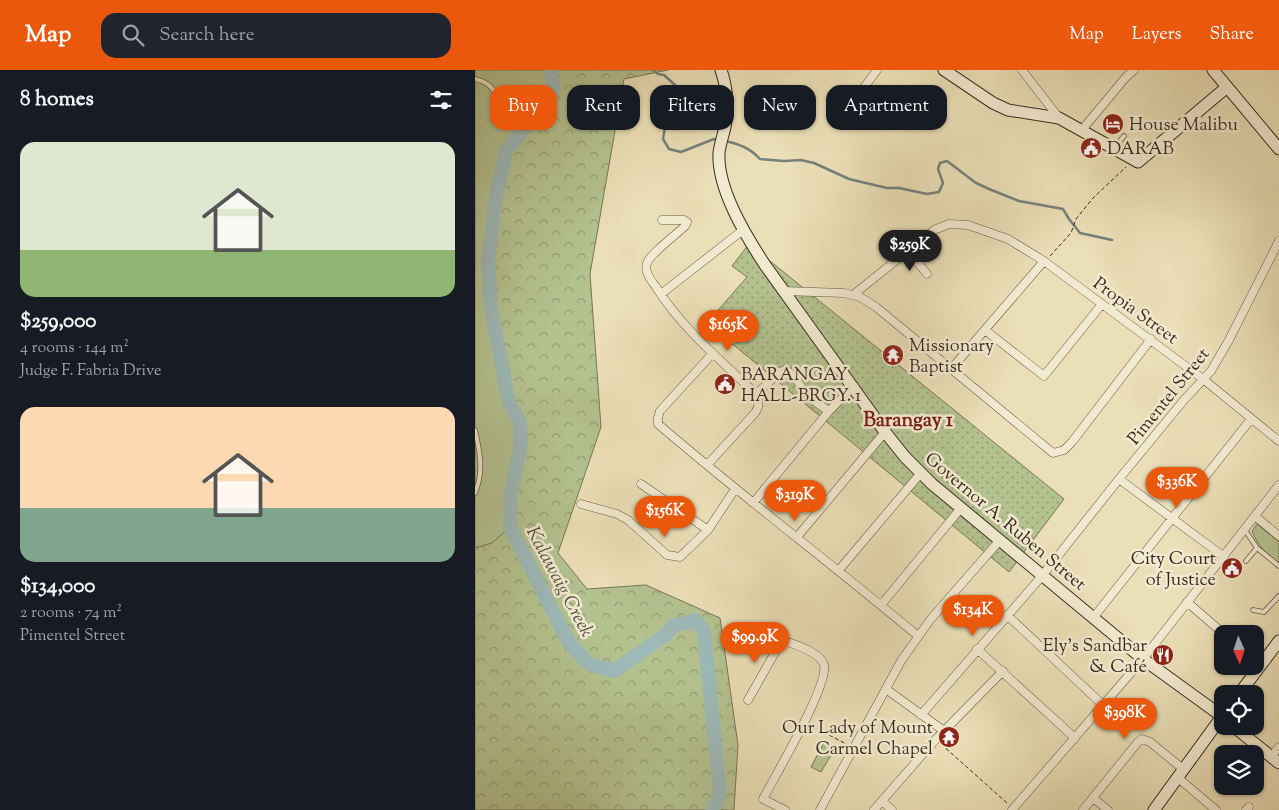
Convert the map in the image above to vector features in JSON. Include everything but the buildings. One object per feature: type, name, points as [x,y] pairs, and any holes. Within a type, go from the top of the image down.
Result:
[{"type":"main road","name":"Governor A. Ruben Street","points":[[721,70],[727,102],[726,121],[719,156],[722,180],[737,218],[749,241],[885,432],[920,474],[1093,618],[1143,658],[1214,710]]},
{"type":"main road","points":[[943,70],[993,103],[1008,110],[1059,118],[1138,162],[1227,87]]},
{"type":"main road","points":[[1218,71],[1227,87],[1279,149]]},
{"type":"main road","points":[[1264,657],[1279,641]]},
{"type":"main road","points":[[1153,810],[1214,727]]},
{"type":"main road","points":[[1244,735],[1275,760]]},
{"type":"street","points":[[866,85],[877,70]]},
{"type":"street","points":[[1022,70],[1059,118]]},
{"type":"street","points":[[1081,131],[1114,90],[1134,70]]},
{"type":"street","points":[[662,220],[685,220],[687,222],[648,260],[646,270],[669,308],[756,394],[759,402],[759,407],[755,413],[707,465]]},
{"type":"street","name":"Propia Street","points":[[853,295],[934,230],[949,224],[969,225],[990,232],[1008,239],[1044,261],[1203,379],[1279,442]]},
{"type":"street","points":[[661,294],[743,230]]},
{"type":"street","name":"Pimentel Street","points":[[921,714],[1042,576],[1119,478],[1218,361],[1279,241]]},
{"type":"street","points":[[905,253],[913,257],[927,274]]},
{"type":"street","points":[[952,368],[1044,261]]},
{"type":"street","points":[[784,290],[853,295],[876,308],[952,368],[1049,451],[1057,453],[1064,450],[1071,442],[1151,340]]},
{"type":"street","points":[[985,330],[1044,376],[1102,304]]},
{"type":"street","points":[[713,353],[660,410],[658,424],[735,489],[839,570],[918,636]]},
{"type":"street","points":[[756,394],[779,372],[785,370],[790,372],[812,399],[829,410]]},
{"type":"street","points":[[753,503],[829,410],[854,386]]},
{"type":"street","points":[[1093,618],[1251,419]]},
{"type":"street","points":[[797,537],[885,432]]},
{"type":"street","points":[[839,570],[920,474]]},
{"type":"street","points":[[1119,478],[1223,556]]},
{"type":"street","points":[[641,484],[708,530]]},
{"type":"street","points":[[1013,809],[1104,706],[1279,486]]},
{"type":"street","points":[[581,504],[617,514],[628,520],[667,556],[680,557],[708,530],[735,489]]},
{"type":"street","points":[[881,605],[961,508]]},
{"type":"street","points":[[1255,516],[1279,536]]},
{"type":"street","points":[[820,810],[901,661],[918,636],[1000,540]]},
{"type":"street","points":[[1187,602],[1214,625]]},
{"type":"street","points":[[1007,615],[1104,706]]},
{"type":"street","points":[[748,700],[782,640],[814,654],[820,658],[824,665],[821,684],[813,704],[763,798],[785,810]]},
{"type":"street","points":[[977,649],[1075,738]]},
{"type":"street","points":[[874,810],[935,739],[1003,671]]},
{"type":"street","points":[[886,689],[944,731]]},
{"type":"street","points":[[1083,810],[1142,739],[1150,742],[1216,810]]},
{"type":"street","points":[[1275,760],[1279,747]]},
{"type":"street","points":[[1093,798],[1108,810]]},
{"type":"street","points":[[882,801],[892,810]]},
{"type":"lane","points":[[475,79],[486,82],[490,85]]},
{"type":"lane","points":[[1113,148],[1124,136]]},
{"type":"lane","points":[[475,430],[480,450],[481,469],[479,484],[475,492]]},
{"type":"lane","points":[[1245,530],[1257,548],[1279,566]]},
{"type":"lane","points":[[1247,561],[1257,548]]},
{"type":"lane","points":[[1253,610],[1261,613],[1264,612],[1279,596]]},
{"type":"path","points":[[1044,261],[1071,233],[1076,219],[1093,198],[1134,160]]},
{"type":"path","points":[[804,722],[853,747]]},
{"type":"path","points":[[935,739],[1013,809]]},
{"type":"green space","points":[[475,70],[668,70],[624,79],[623,85],[567,85],[567,130],[615,130],[590,274],[601,427],[558,553],[587,589],[646,585],[720,618],[738,745],[734,810],[475,810]]},
{"type":"green space","points":[[475,70],[551,70],[554,85],[490,85],[490,130],[523,130],[506,151],[495,202],[488,260],[491,310],[509,403],[520,422],[521,444],[511,491],[510,527],[492,543],[475,548]]},
{"type":"green space","points":[[749,244],[1064,499],[1009,572],[707,323],[747,277],[732,266]]},
{"type":"green space","points":[[1257,524],[1279,542],[1279,564],[1266,553],[1257,541],[1252,531]]},
{"type":"green space","points":[[825,741],[836,747],[821,772],[811,767]]},
{"type":"waterway","name":"Kalawaig Creek","points":[[551,70],[554,87],[548,106],[527,125],[506,151],[495,202],[488,260],[491,310],[509,403],[520,422],[521,444],[511,491],[510,527],[569,643],[589,664],[614,671],[664,636],[673,626],[695,620],[704,632],[720,792],[713,810]]},
{"type":"waterway","points":[[653,70],[658,74],[664,75],[675,85],[676,98],[665,127],[663,139],[669,149],[681,152],[714,139],[719,140]]},
{"type":"waterway","points":[[725,141],[744,147],[760,159],[801,160],[814,163],[849,179],[887,188],[899,188],[927,194],[939,192],[943,183],[938,169],[940,163],[947,161],[976,183],[989,189],[1019,201],[1063,209],[1080,233],[1112,240]]},
{"type":"place","name":"House Malibu","points":[[1113,124]]},
{"type":"place","name":"DARAB","points":[[1091,148]]},
{"type":"place","name":"Missionary Baptist","points":[[893,355]]},
{"type":"place","name":"BARANGAY HALL-BRGY. 1","points":[[725,384]]},
{"type":"place","name":"City Court of Justice","points":[[1232,568]]},
{"type":"place","name":"Ely’s Sandbar & Café","points":[[1163,655]]},
{"type":"place","name":"Our Lady of Mount Carmel Chapel","points":[[949,737]]},
{"type":"district","name":"Barangay 1","points":[[908,419]]}]
